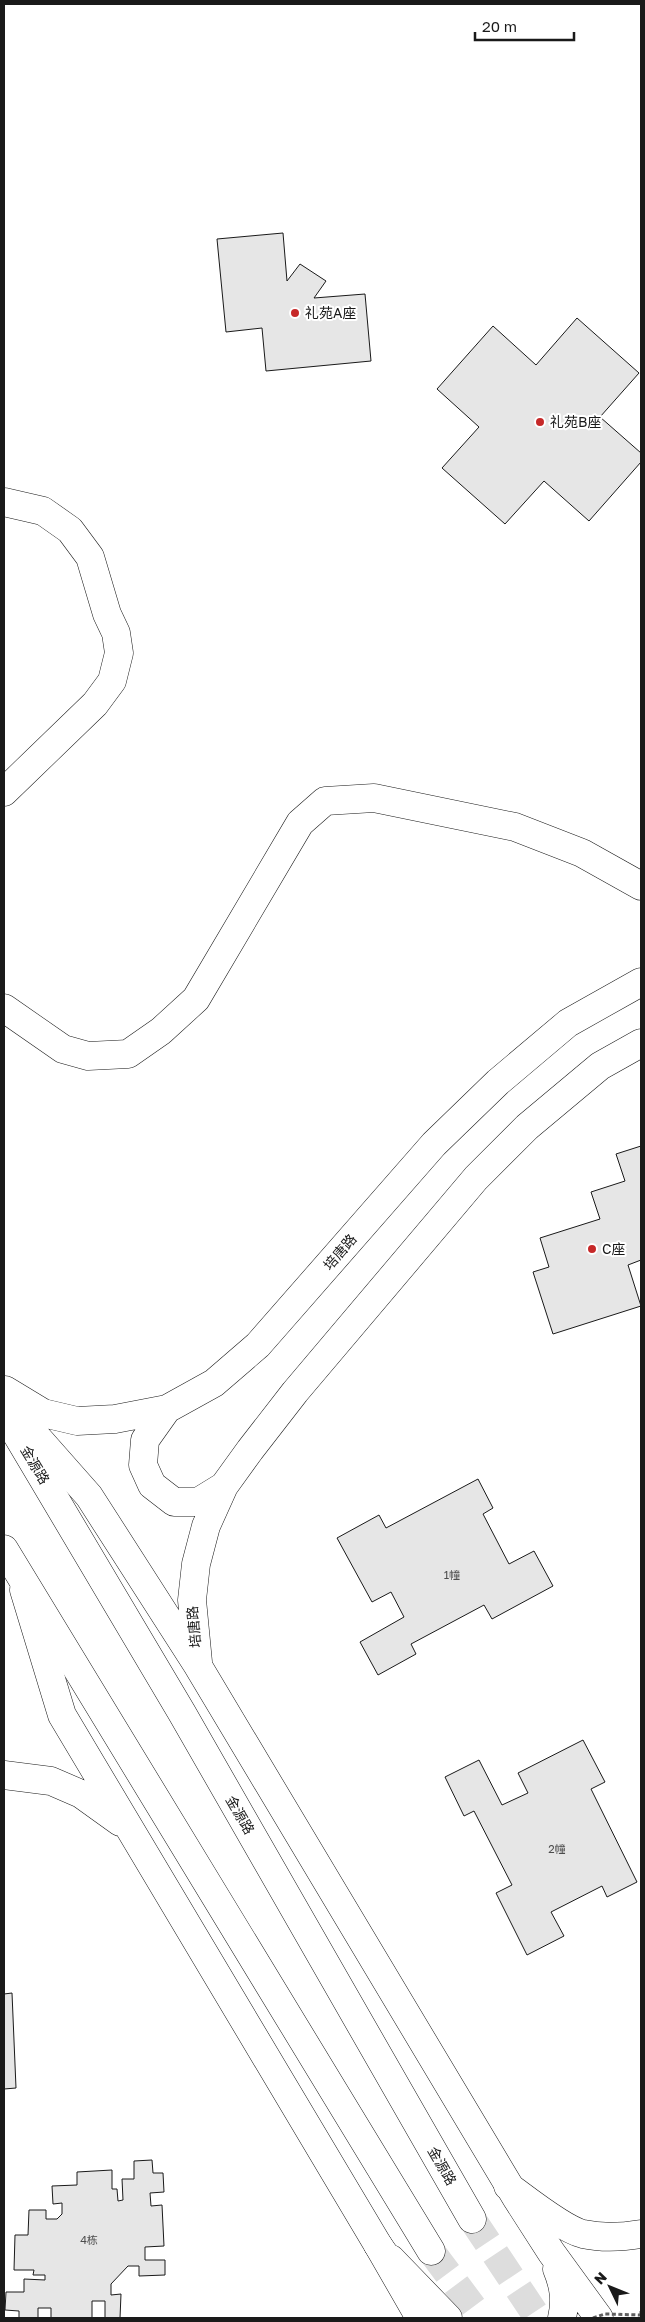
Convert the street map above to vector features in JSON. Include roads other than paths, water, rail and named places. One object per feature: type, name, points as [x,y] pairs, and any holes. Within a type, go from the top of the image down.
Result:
[{"type":"street","points":[[4,502],[43,511],[70,530],[90,557],[107,614],[116,633],[119,653],[112,681],[95,704],[4,792]]},
{"type":"street","points":[[4,1008],[63,1049],[88,1056],[128,1054],[161,1031],[196,999],[300,822],[325,801],[374,798],[516,827],[582,853],[641,886]]},
{"type":"street","name":"培唐路","points":[[4,1389],[43,1413],[78,1421],[115,1419],[167,1409],[214,1383],[258,1345],[434,1144],[498,1082],[568,1023],[641,982]]},
{"type":"street","name":"培唐路","points":[[198,1666],[192,1600],[196,1564],[206,1526],[224,1486],[295,1392],[476,1178],[528,1127],[600,1066],[641,1042]]},
{"type":"street","points":[[4,1400],[89,1496],[198,1666],[508,2186],[550,2252],[599,2318]]},
{"type":"street","points":[[167,1409],[145,1440],[142,1465],[152,1485],[174,1502],[198,1502],[224,1486]]},
{"type":"street","name":"金源路","points":[[4,1413],[182,1713],[472,2219]]},
{"type":"street","points":[[4,1549],[431,2251]]},
{"type":"street","points":[[18,1572],[62,1715],[420,2318]]},
{"type":"street","points":[[4,1775],[51,1781],[81,1794],[128,1828]]},
{"type":"street","points":[[508,2186],[548,2215],[582,2234],[626,2237],[641,2234]]},
{"type":"street","points":[[378,2245],[432,2318]]},
{"type":"street","points":[[378,2245],[448,2318]]},
{"type":"street","points":[[550,2252],[564,2287],[562,2318]]},
{"type":"tunnel","points":[[472,2219],[538,2318]]},
{"type":"tunnel","points":[[431,2251],[481,2318]]},
{"type":"place","name":"礼苑A座","points":[[295,313]]},
{"type":"place","name":"礼苑B座","points":[[540,422]]},
{"type":"place","name":"C座","points":[[592,1249]]}]
